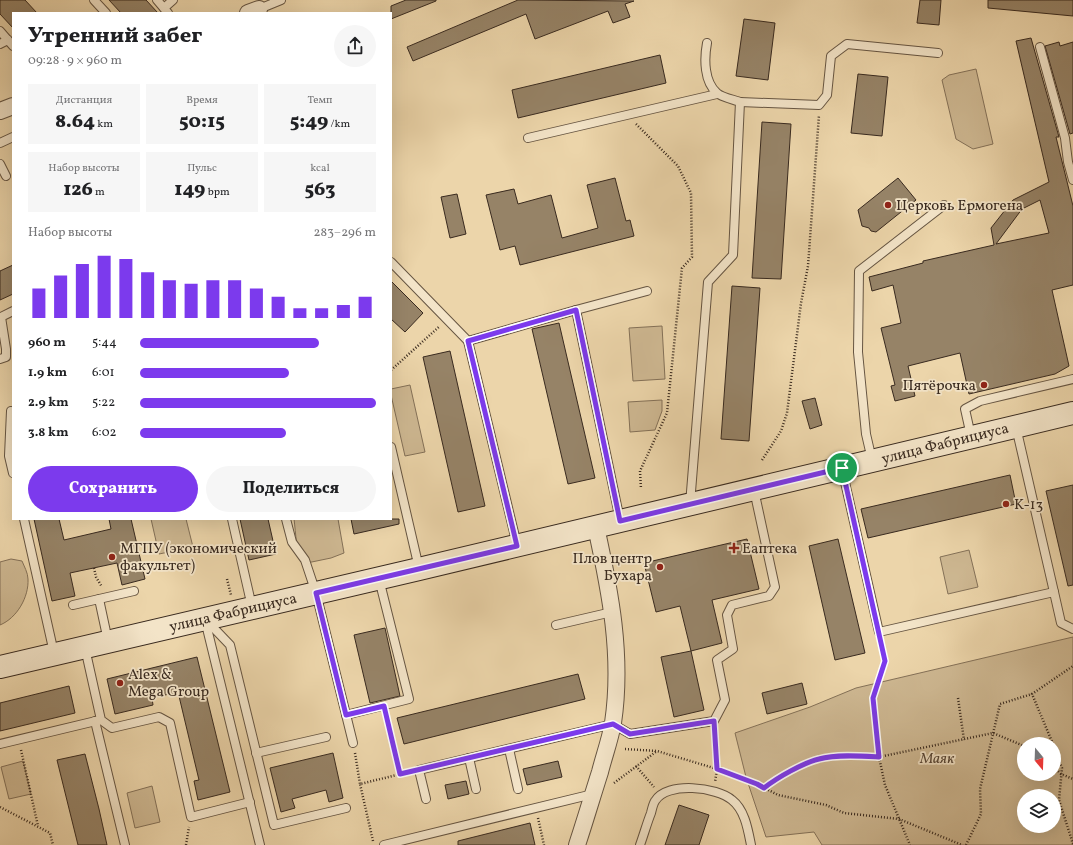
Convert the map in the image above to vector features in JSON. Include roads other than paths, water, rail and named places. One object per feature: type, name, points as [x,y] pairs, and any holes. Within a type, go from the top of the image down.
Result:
[{"type":"main road","name":"улица Фабрициуса","points":[[0,667],[517,546],[971,436],[1073,413]]},
{"type":"street","points":[[0,110],[12,106]]},
{"type":"street","points":[[577,845],[594,794],[613,724],[615,702],[616,662],[612,612],[596,527]]},
{"type":"lane","points":[[94,0],[105,12]]},
{"type":"lane","points":[[157,0],[166,11],[173,0]]},
{"type":"lane","points":[[254,11],[281,0]]},
{"type":"lane","points":[[0,31],[11,43]]},
{"type":"lane","points":[[0,44],[11,43]]},
{"type":"lane","points":[[707,43],[706,77],[717,94]]},
{"type":"lane","points":[[528,138],[717,94],[740,102],[819,105],[827,95],[831,56],[847,44],[938,53]]},
{"type":"lane","points":[[1040,47],[1065,138],[1073,180]]},
{"type":"lane","points":[[690,504],[708,282],[733,255],[740,102]]},
{"type":"lane","points":[[0,143],[12,137]]},
{"type":"lane","points":[[1067,152],[1073,144]]},
{"type":"lane","points":[[0,164],[6,176]]},
{"type":"lane","points":[[872,461],[866,434],[858,352],[859,271],[944,205]]},
{"type":"lane","points":[[392,263],[468,341],[517,546]]},
{"type":"lane","points":[[468,341],[647,291]]},
{"type":"lane","points":[[576,310],[620,521]]},
{"type":"lane","points":[[0,359],[6,357],[1,318],[12,312]]},
{"type":"lane","points":[[971,436],[964,410],[980,401],[1073,379]]},
{"type":"lane","points":[[11,411],[9,456],[12,469]]},
{"type":"lane","points":[[1016,426],[1061,623],[1073,629]]},
{"type":"lane","points":[[392,451],[419,569]]},
{"type":"lane","points":[[842,468],[879,632],[1054,592]]},
{"type":"lane","points":[[426,799],[419,770],[613,724],[630,734],[714,721],[725,700],[717,660],[733,649],[727,615],[732,605],[769,596],[775,587],[754,489]]},
{"type":"lane","points":[[24,520],[54,654]]},
{"type":"lane","points":[[232,520],[252,608]]},
{"type":"lane","points":[[286,520],[292,542],[305,560],[316,593],[353,742]]},
{"type":"lane","points":[[346,715],[409,699],[379,578]]},
{"type":"lane","points":[[74,605],[134,591]]},
{"type":"lane","points":[[99,599],[108,641]]},
{"type":"lane","points":[[556,625],[612,612]]},
{"type":"lane","points":[[205,619],[230,645],[274,825],[346,808]]},
{"type":"lane","points":[[205,619],[260,845]]},
{"type":"lane","points":[[84,647],[98,721],[125,845]]},
{"type":"lane","points":[[0,744],[98,721],[112,728],[159,717],[170,722],[191,817],[250,802]]},
{"type":"lane","points":[[256,754],[326,737]]},
{"type":"lane","points":[[509,749],[518,789]]},
{"type":"lane","points":[[469,758],[476,789]]},
{"type":"lane","points":[[640,845],[655,801],[660,795],[674,789],[684,788],[714,791],[733,800],[743,814],[751,845]]},
{"type":"lane","points":[[384,845],[594,794]]},
{"type":"place","name":"Церковь Ермогена","points":[[888,205]]},
{"type":"place","name":"Пятёрочка","points":[[984,385]]},
{"type":"place","name":"K-13","points":[[1006,504]]},
{"type":"place","name":"Еаптека","points":[[734,548]]},
{"type":"place","name":"МГПУ (экономический факультет)","points":[[112,557]]},
{"type":"place","name":"Плов центр Бухара","points":[[660,567]]},
{"type":"place","name":"Alex & Mega Group","points":[[120,683]]},
{"type":"park label","name":"Маяк","points":[[937,758]]}]
